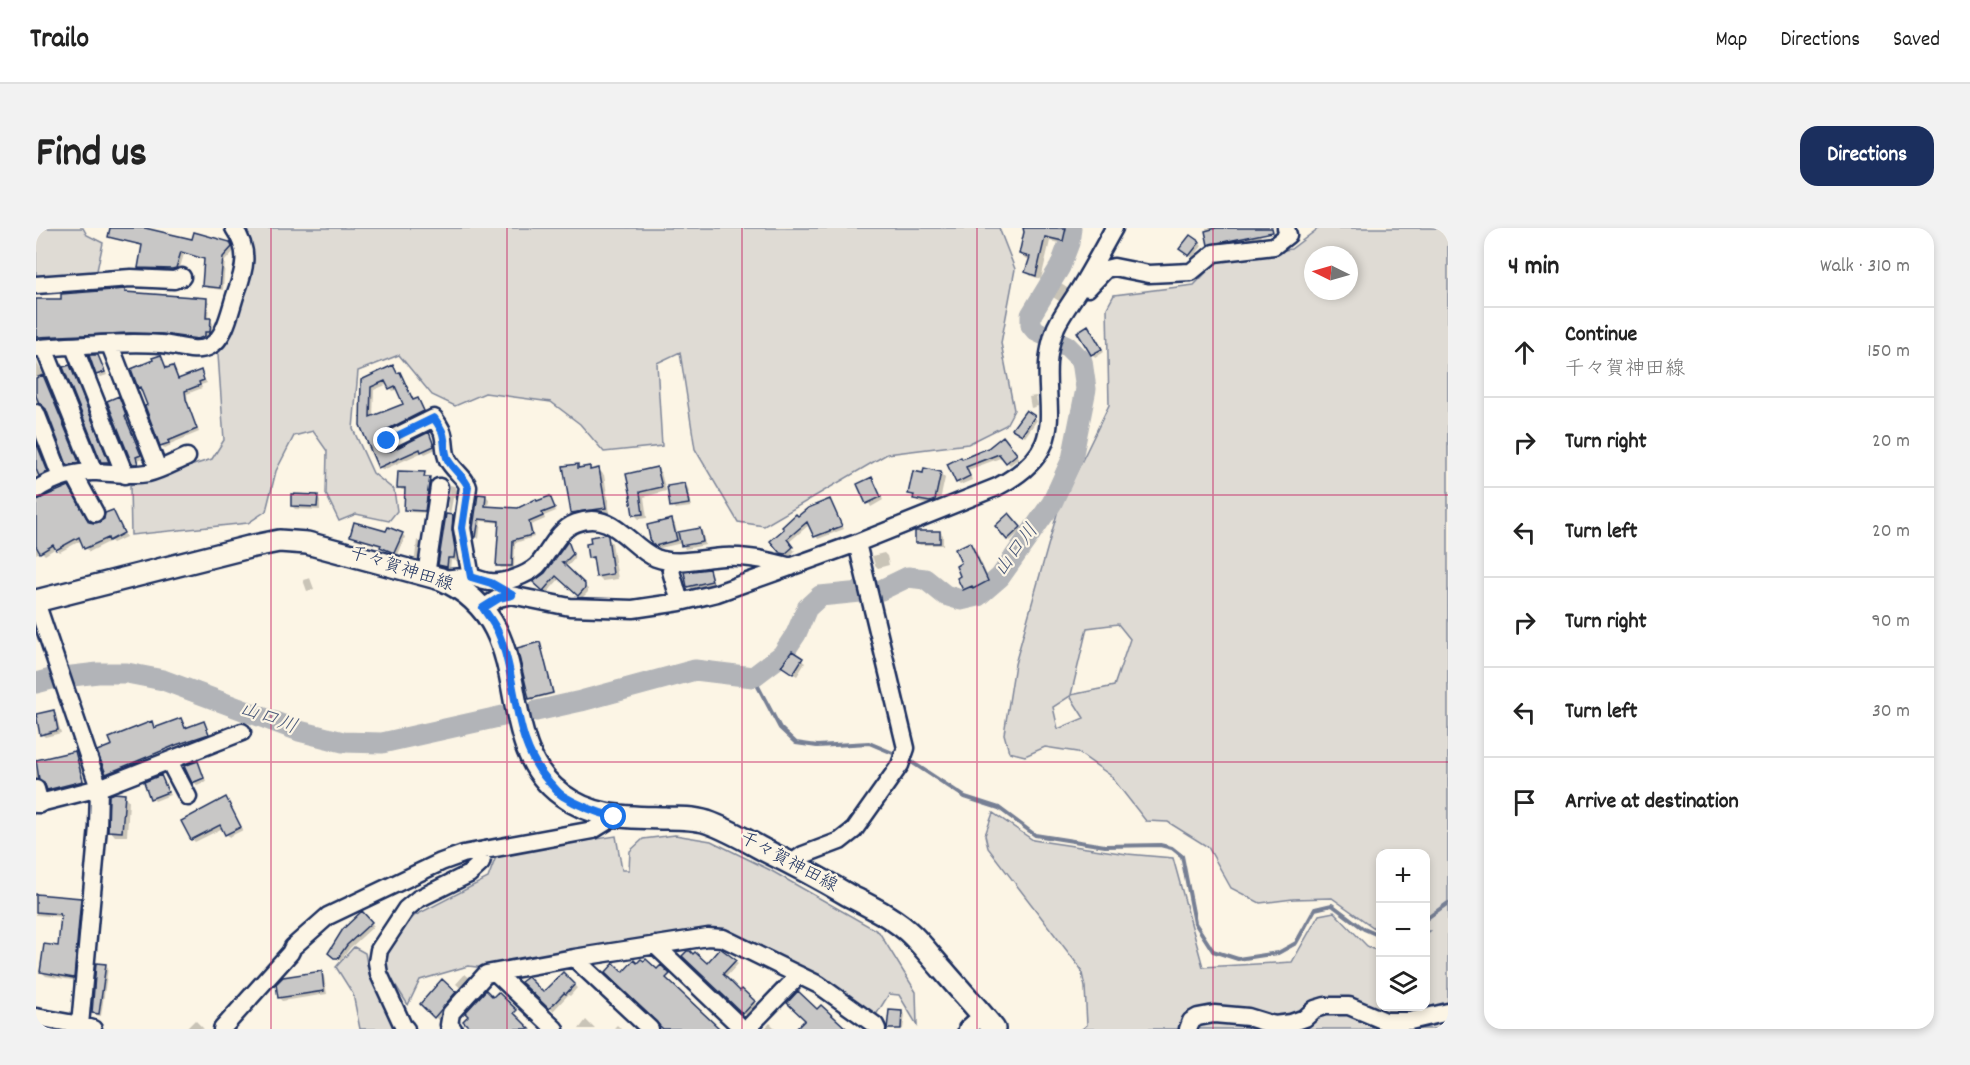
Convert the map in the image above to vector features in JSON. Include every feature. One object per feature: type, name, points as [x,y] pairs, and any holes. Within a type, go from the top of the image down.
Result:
[{"type":"main road","name":"千々賀神田線","points":[[36,602],[279,541],[317,545],[455,585],[483,608],[497,630],[506,657],[521,729],[530,755],[544,777],[561,795],[586,808],[614,817],[687,819],[706,822],[792,863],[890,917],[913,936],[981,1024]]},
{"type":"street","points":[[94,472],[40,348],[155,343],[200,350],[211,346],[220,338],[242,278],[245,259],[243,242],[234,228]]},
{"type":"street","points":[[439,487],[433,577],[471,577],[491,583],[512,595],[570,607],[633,609],[680,602],[717,593],[857,543],[997,488],[1014,479],[1033,464],[1044,446],[1049,428],[1050,348],[1057,325],[1114,228]]},
{"type":"street","points":[[1082,284],[1088,288],[1106,269],[1114,267],[1149,273],[1191,272],[1214,253],[1274,246],[1287,235],[1286,228]]},
{"type":"street","points":[[36,285],[131,278],[174,280],[182,277]]},
{"type":"street","points":[[110,345],[158,469]]},
{"type":"street","points":[[75,347],[125,475]]},
{"type":"street","points":[[36,413],[68,476],[95,513]]},
{"type":"street","points":[[387,441],[434,418],[439,425],[443,433],[443,449],[448,461],[468,487],[462,528],[471,577]]},
{"type":"street","points":[[36,490],[68,476],[94,472],[125,475],[150,473],[187,457]]},
{"type":"street","points":[[491,583],[509,579],[536,567],[564,530],[577,522],[607,524],[621,531],[643,551],[657,558],[675,562],[747,557],[765,559],[791,567]]},
{"type":"street","points":[[792,863],[803,855],[840,841],[854,830],[900,765],[906,748],[857,543]]},
{"type":"street","points":[[675,562],[671,571],[680,602]]},
{"type":"street","points":[[483,608],[499,598],[512,595]]},
{"type":"street","points":[[36,602],[99,788],[86,1027],[36,1017]]},
{"type":"street","points":[[37,799],[99,788],[242,732]]},
{"type":"street","points":[[169,761],[188,797]]},
{"type":"street","points":[[222,1029],[290,953],[293,946],[328,916],[441,862],[463,854],[593,830],[614,817]]},
{"type":"street","points":[[406,1029],[379,974],[377,962],[379,950],[406,909],[418,899],[469,874],[481,863],[484,850]]},
{"type":"street","points":[[453,1029],[449,1025],[451,1013],[486,974],[708,937],[723,938],[819,985],[875,1025],[877,1029]]},
{"type":"street","points":[[655,945],[745,1029],[798,975]]},
{"type":"street","points":[[574,958],[650,1029]]},
{"type":"street","points":[[496,973],[555,1029]]},
{"type":"street","points":[[1188,1029],[1191,1021],[1214,1014],[1248,1017],[1274,1025],[1291,1023],[1325,1006],[1349,1006],[1384,1021],[1410,1021],[1448,1012]]},
{"type":"shaded area","points":[[36,228],[83,228],[87,235],[103,243],[96,275],[45,280],[36,277]]},
{"type":"shaded area","points":[[242,228],[999,228],[1015,269],[1001,343],[1014,410],[1006,425],[968,444],[887,454],[764,526],[738,522],[695,449],[680,352],[657,363],[662,446],[604,452],[580,424],[551,402],[485,393],[455,406],[432,395],[399,355],[358,371],[353,429],[373,473],[394,490],[397,511],[389,521],[356,514],[339,521],[326,494],[327,451],[313,431],[294,436],[276,471],[266,511],[248,523],[131,535],[130,485],[212,459],[224,440],[218,354],[250,267]]},
{"type":"shaded area","points":[[1319,228],[1448,228],[1448,1029],[1082,1029],[1087,1025],[1085,987],[1081,969],[988,848],[985,835],[993,813],[1033,840],[1127,854],[1173,858],[1203,967],[1292,962],[1319,915],[1334,912],[1367,946],[1376,950],[1376,1011],[1430,1011],[1430,849],[1376,849],[1376,929],[1332,898],[1260,903],[1231,888],[1208,847],[1168,822],[1146,821],[1110,775],[1077,752],[1045,747],[1025,756],[1009,752],[1004,734],[1015,664],[1058,510],[1109,405],[1107,308],[1114,295],[1194,285],[1219,259],[1291,249]],"holes":[[[1118,624],[1130,639],[1114,686],[1071,695],[1087,628]],[[1070,696],[1084,718],[1058,729],[1053,707]]]},
{"type":"shaded area","points":[[675,835],[711,841],[770,870],[879,932],[916,992],[917,1025],[899,995],[889,994],[874,1018],[719,933],[485,968],[468,966],[420,980],[408,1005],[386,970],[387,950],[414,916],[488,878],[497,854],[616,836],[622,870],[629,870],[630,851],[643,839]]},
{"type":"shaded area","points":[[354,947],[365,953],[368,969],[397,1029],[360,1029],[353,994],[336,967]]},
{"type":"building","points":[[110,228],[145,228],[192,239],[194,232],[230,242],[232,247],[223,257],[220,288],[202,286],[204,259],[181,252],[176,268],[138,268],[142,245],[108,237]]},
{"type":"building","points":[[1023,228],[1066,228],[1063,241],[1045,237],[1036,276],[1025,272],[1030,257],[1019,254]]},
{"type":"building","points":[[1216,228],[1272,228],[1273,232],[1208,245],[1205,231]]},
{"type":"building","points":[[1190,235],[1200,242],[1189,256],[1179,249]]},
{"type":"building","points":[[125,289],[125,292],[207,298],[206,318],[211,318],[210,332],[205,332],[205,336],[198,339],[162,334],[130,333],[36,337],[36,299],[61,299],[61,294]]},
{"type":"building","points":[[1088,325],[1102,349],[1091,355],[1077,332]]},
{"type":"building","points":[[89,355],[98,355],[105,372],[96,375]]},
{"type":"building","points":[[161,355],[166,368],[173,366],[178,379],[201,370],[204,380],[199,382],[200,385],[185,391],[197,429],[160,446],[145,406],[147,405],[131,369]]},
{"type":"building","points":[[70,365],[109,462],[101,462],[63,367]]},
{"type":"building","points":[[393,365],[397,373],[400,372],[413,400],[418,398],[424,411],[382,432],[377,440],[378,446],[391,451],[429,432],[434,446],[421,452],[420,449],[378,468],[360,425],[361,380]],"holes":[[[385,381],[389,389],[395,386],[403,404],[370,417],[371,387]]]},
{"type":"building","points":[[43,375],[79,462],[67,465],[46,409],[39,403],[36,396],[36,378]]},
{"type":"building","points":[[119,396],[141,455],[136,457],[138,464],[132,464],[107,401]]},
{"type":"building","points":[[1026,410],[1035,416],[1022,435],[1012,429]]},
{"type":"building","points":[[1003,436],[1017,454],[1006,463],[999,454],[966,467],[970,476],[956,483],[947,464],[988,448]]},
{"type":"building","points":[[36,442],[48,472],[39,476],[36,469]]},
{"type":"building","points":[[578,464],[578,468],[590,466],[590,470],[599,468],[606,508],[571,513],[563,466]]},
{"type":"building","points":[[657,467],[662,487],[640,492],[643,514],[633,515],[626,474]]},
{"type":"building","points":[[924,468],[941,472],[935,500],[930,502],[913,499],[914,495],[908,494],[913,471],[923,473]]},
{"type":"building","points":[[398,471],[425,472],[424,477],[430,477],[425,511],[404,510],[405,488],[397,488]]},
{"type":"building","points":[[872,477],[881,497],[866,504],[857,484]]},
{"type":"building","points":[[685,483],[689,504],[670,507],[667,486]]},
{"type":"building","points":[[69,486],[89,522],[99,522],[104,519],[105,513],[113,510],[124,533],[109,541],[108,538],[84,549],[79,537],[56,550],[53,545],[40,553],[36,546],[36,500]]},
{"type":"building","points":[[291,494],[318,495],[317,507],[291,506]]},
{"type":"building","points":[[478,494],[486,495],[485,506],[518,508],[536,499],[537,501],[550,496],[555,508],[529,522],[532,535],[513,540],[512,566],[496,566],[499,521],[479,519],[476,537],[474,537],[473,528]]},
{"type":"building","points":[[830,499],[842,526],[814,537],[807,522],[787,539],[793,547],[785,554],[780,553],[770,541],[784,529],[782,527],[796,514],[798,516],[808,508]]},
{"type":"building","points":[[1009,513],[1021,527],[1007,540],[995,526]]},
{"type":"building","points":[[446,514],[453,515],[452,530],[455,549],[454,558],[448,558],[447,567],[438,565]]},
{"type":"building","points":[[672,519],[677,540],[655,546],[651,543],[647,525]]},
{"type":"building","points":[[354,522],[386,531],[388,527],[403,533],[394,553],[380,547],[381,545],[350,536]]},
{"type":"building","points":[[700,528],[703,542],[681,546],[678,532]]},
{"type":"building","points":[[915,531],[940,531],[940,543],[915,543]]},
{"type":"building","points":[[606,534],[613,574],[596,577],[593,557],[588,558],[586,544],[591,543],[590,537]]},
{"type":"building","points":[[568,541],[573,554],[562,562],[585,584],[585,588],[578,596],[556,576],[543,591],[533,582],[545,573]]},
{"type":"building","points":[[970,542],[988,581],[973,589],[972,586],[963,590],[957,578],[960,576],[956,566],[961,563],[955,549]]},
{"type":"building","points":[[709,569],[712,581],[687,587],[684,572]]},
{"type":"building","points":[[540,642],[553,693],[529,699],[517,648]]},
{"type":"building","points":[[792,651],[803,658],[793,674],[781,666]]},
{"type":"building","points":[[54,710],[58,730],[40,735],[36,714]]},
{"type":"building","points":[[181,718],[185,728],[204,721],[209,734],[106,774],[97,751],[112,745],[109,738],[152,721],[154,728]]},
{"type":"building","points":[[75,751],[83,781],[47,790],[44,782],[39,779],[36,760]]},
{"type":"building","points":[[198,761],[204,778],[192,783],[184,766]]},
{"type":"building","points":[[161,775],[168,792],[150,799],[144,782]]},
{"type":"building","points":[[125,794],[122,832],[108,831],[109,795]]},
{"type":"building","points":[[226,797],[241,827],[225,835],[220,825],[191,840],[181,821]]},
{"type":"building","points":[[36,894],[81,898],[74,978],[40,972],[44,944],[58,946],[61,916],[60,914],[36,912]]},
{"type":"building","points":[[362,911],[372,922],[347,945],[338,958],[334,958],[328,953],[343,929]]},
{"type":"building","points":[[720,948],[736,960],[723,974],[740,991],[742,989],[755,1001],[743,1014],[682,956],[687,951],[693,954],[695,952],[707,963]]},
{"type":"building","points":[[641,959],[644,961],[646,959],[657,969],[661,965],[670,974],[666,978],[720,1029],[663,1029],[605,973],[614,963],[623,972],[634,960],[637,963]]},
{"type":"building","points":[[96,963],[106,964],[99,1014],[92,1013]]},
{"type":"building","points":[[322,971],[324,991],[278,998],[276,984],[283,977]]},
{"type":"building","points":[[563,972],[575,984],[549,1009],[521,982],[528,977],[543,992]]},
{"type":"building","points":[[442,979],[456,992],[434,1018],[420,1004]]},
{"type":"building","points":[[486,990],[493,997],[498,992],[517,1010],[514,1013],[530,1029],[471,1029],[463,1021],[468,1016],[465,1013]]},
{"type":"building","points":[[798,991],[817,1009],[821,1005],[847,1029],[796,1029],[805,1020],[787,1003]]},
{"type":"building","points":[[889,1010],[902,1011],[901,1029],[887,1029]]},
{"type":"waterway","name":"山口川","points":[[536,711],[695,670],[753,677],[782,655],[796,634],[807,608],[820,596],[881,590],[908,577],[925,579],[945,595],[961,600],[978,596],[1000,577],[1052,503],[1072,459],[1086,389],[1082,361],[1067,346],[1036,331],[1031,325],[1031,315],[1060,267],[1069,243],[1071,228]]},
{"type":"waterway","name":"山口川","points":[[36,683],[55,678],[98,673],[127,673],[163,680],[299,731],[343,742],[382,743],[503,716]]},
{"type":"waterway","points":[[753,677],[780,728],[796,743],[817,746],[869,743],[900,756]]},
{"type":"waterway","points":[[907,759],[965,797],[999,808],[1035,835],[1105,846],[1160,845],[1172,848],[1182,856],[1195,923],[1213,951],[1238,959],[1278,953],[1296,943],[1315,909],[1332,905],[1364,929],[1376,934]]},
{"type":"waterway","points":[[1430,916],[1448,903]]},
{"type":"route","points":[[387,441],[434,418],[443,433],[443,449],[448,461],[468,487],[462,528],[471,577],[491,583],[512,595],[499,598],[483,608],[497,630],[506,657],[521,729],[530,755],[544,777],[561,795],[586,808],[614,817]]}]
